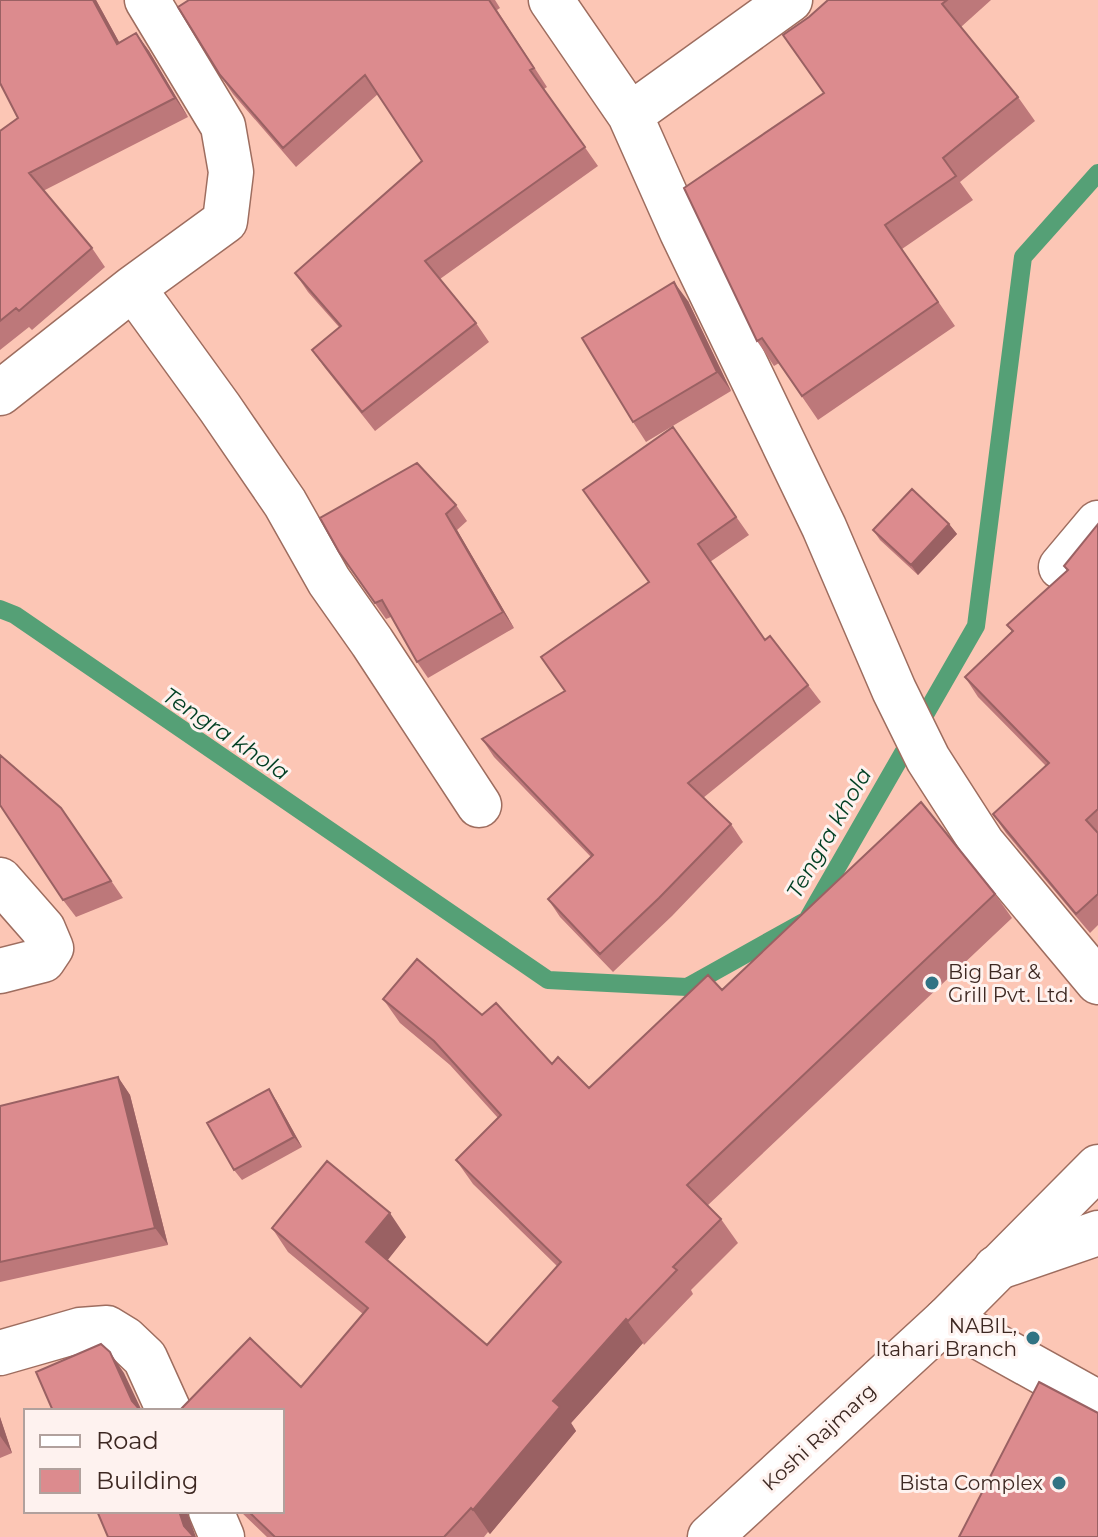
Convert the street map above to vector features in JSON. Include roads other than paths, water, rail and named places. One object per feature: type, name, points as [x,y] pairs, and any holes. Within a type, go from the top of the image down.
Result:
[{"type":"street","points":[[0,393],[133,288],[225,221],[231,172],[223,126],[147,0]]},
{"type":"street","points":[[551,0],[630,115],[682,232],[824,527],[894,690],[928,759],[982,843],[1098,982]]},
{"type":"street","points":[[630,115],[790,0]]},
{"type":"street","points":[[133,288],[285,503],[329,581],[479,805]]},
{"type":"street","points":[[1061,567],[1098,523]]},
{"type":"street","points":[[0,880],[43,929],[51,948],[43,960],[0,971]]},
{"type":"street","name":"Koshi Rajmarg","points":[[710,1537],[947,1319],[1098,1167]]},
{"type":"street","points":[[996,1268],[1098,1233]]},
{"type":"street","points":[[947,1319],[1098,1403]]},
{"type":"street","points":[[0,1353],[80,1330],[107,1328],[125,1339],[145,1358],[168,1409]]},
{"type":"street","points":[[212,1513],[222,1537]]},
{"type":"waterway","name":"Tengra khola","points":[[0,609],[15,615],[548,980],[687,987],[807,920],[976,626],[1023,257],[1098,173]]},
{"type":"place","name":"Big Bar & Grill Pvt. Ltd.","points":[[932,983]]},
{"type":"place","name":"NABIL, Itahari Branch","points":[[1033,1338]]},
{"type":"place","name":"Bista Complex","points":[[1059,1483]]}]
